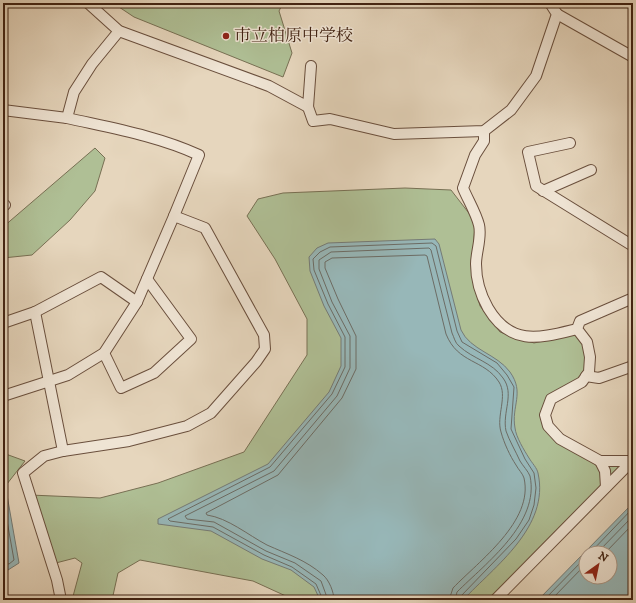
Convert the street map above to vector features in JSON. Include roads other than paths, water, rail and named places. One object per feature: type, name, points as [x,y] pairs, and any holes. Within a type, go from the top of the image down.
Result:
[{"type":"street","points":[[88,3],[119,31],[269,86],[308,107]]},
{"type":"street","points":[[550,3],[557,14],[633,57]]},
{"type":"street","points":[[311,66],[308,107],[313,121],[330,119],[394,134],[484,131],[511,110],[536,76],[557,14]]},
{"type":"street","points":[[67,118],[74,92],[92,64],[119,31]]},
{"type":"street","points":[[3,110],[67,118],[143,136],[185,148],[199,155],[137,302],[104,353],[68,375],[3,396]]},
{"type":"street","points":[[484,131],[484,141],[475,155],[463,188],[479,225],[476,264],[477,282],[482,296],[494,318],[504,329],[515,334],[530,338],[542,337],[577,329]]},
{"type":"street","points":[[570,143],[528,152],[536,186],[633,246]]},
{"type":"street","points":[[543,191],[591,170]]},
{"type":"street","points":[[61,600],[57,580],[22,473],[44,456],[63,450],[129,441],[187,426],[211,414],[256,362],[265,349],[264,335],[205,228],[174,216]]},
{"type":"street","points":[[3,323],[35,312],[101,277],[137,302]]},
{"type":"street","points":[[104,353],[121,388],[154,373],[191,339],[147,279]]},
{"type":"street","points":[[577,329],[580,321],[633,298]]},
{"type":"street","points":[[35,312],[63,450]]},
{"type":"street","points":[[577,329],[587,342],[590,357],[589,372],[582,382],[551,399],[545,415],[548,426],[560,440],[600,461],[633,461]]},
{"type":"street","points":[[586,376],[599,378],[633,366]]},
{"type":"street","points":[[600,461],[605,471],[606,487]]},
{"type":"street","points":[[495,600],[633,461]]},
{"type":"water","points":[[435,239],[439,244],[461,330],[465,337],[477,347],[505,366],[514,380],[517,387],[514,420],[516,432],[538,473],[540,493],[536,511],[528,528],[504,559],[463,600],[320,600],[314,587],[291,570],[262,559],[211,531],[158,524],[158,519],[268,464],[329,392],[341,366],[341,338],[324,306],[310,271],[309,257],[317,248],[328,243]]},
{"type":"water","points":[[3,493],[7,495],[19,563],[8,570],[3,565]]},
{"type":"water","points":[[633,503],[633,600],[538,600],[578,559],[578,585],[618,585],[618,545],[592,545]]},
{"type":"place","name":"市立柏原中学校","points":[[226,36]]}]
